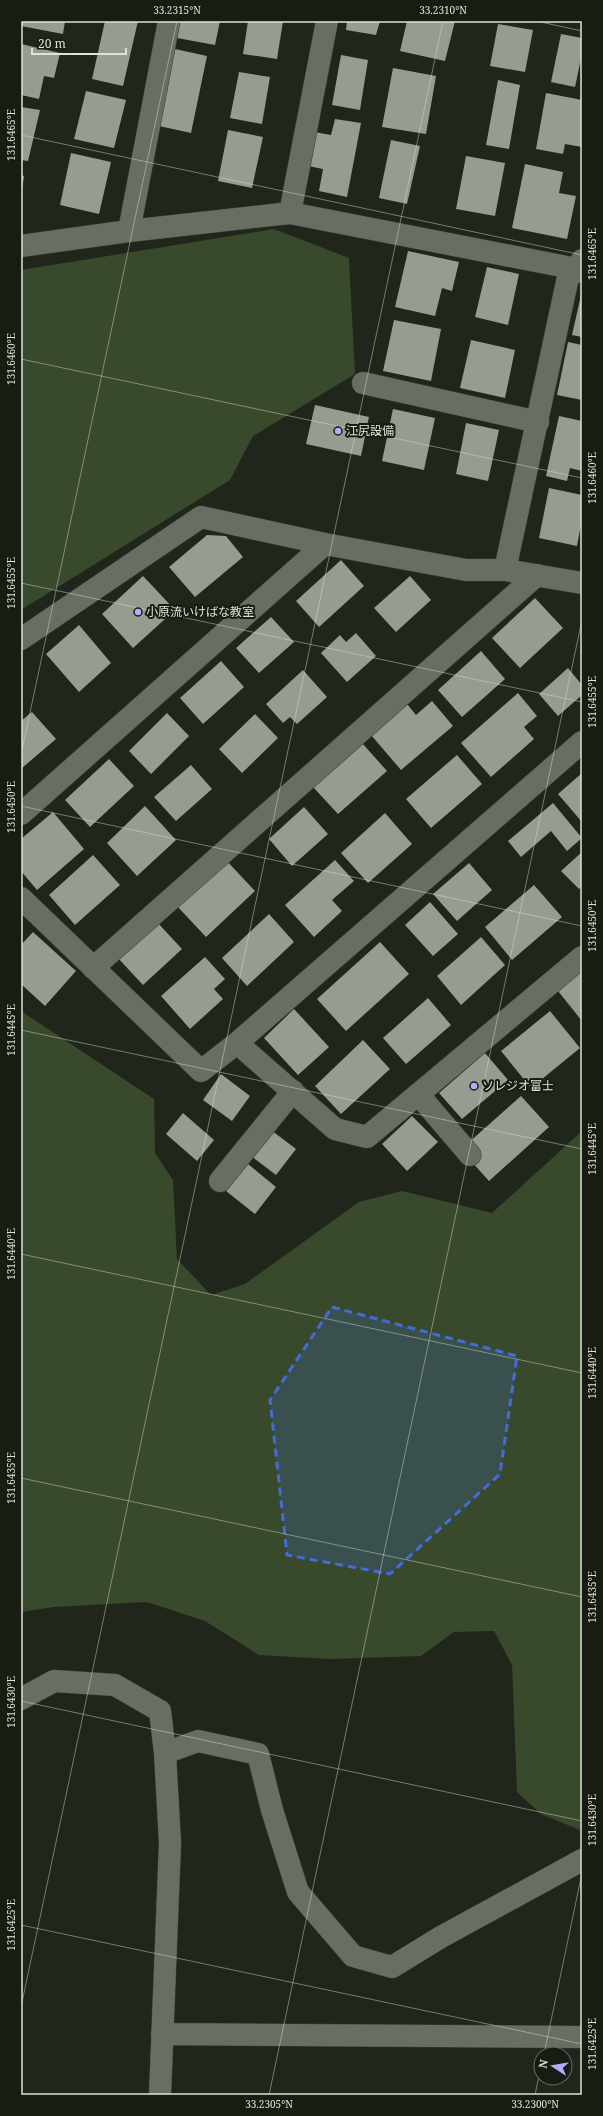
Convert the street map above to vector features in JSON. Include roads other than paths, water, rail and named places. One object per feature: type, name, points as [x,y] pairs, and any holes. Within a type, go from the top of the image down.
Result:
[{"type":"street","points":[[129,231],[169,21]]},
{"type":"street","points":[[290,213],[327,21]]},
{"type":"street","points":[[21,246],[129,231],[290,213],[581,266]]},
{"type":"street","points":[[505,570],[568,277],[581,266]]},
{"type":"street","points":[[364,384],[538,422]]},
{"type":"street","points":[[21,639],[201,517],[325,544],[466,570],[505,570],[582,583]]},
{"type":"street","points":[[21,814],[325,544]]},
{"type":"street","points":[[93,968],[537,575]]},
{"type":"street","points":[[21,898],[201,1071],[237,1043],[582,742]]},
{"type":"street","points":[[237,1043],[335,1129],[367,1137],[582,957]]},
{"type":"street","points":[[220,1181],[292,1091]]},
{"type":"street","points":[[418,1094],[470,1155]]},
{"type":"street","points":[[21,1699],[54,1682],[115,1685],[160,1711],[165,1754],[170,1843],[160,2095]]},
{"type":"street","points":[[165,1754],[198,1741],[258,1754],[272,1810],[298,1892],[353,1956],[392,1967],[441,1937],[582,1860]]},
{"type":"street","points":[[162,2034],[582,2037]]},
{"type":"place","name":"江尻設備","points":[[338,431]]},
{"type":"place","name":"小原流いけばな教室","points":[[138,612]]},
{"type":"place","name":"ソレジオ富士","points":[[474,1086]]}]
